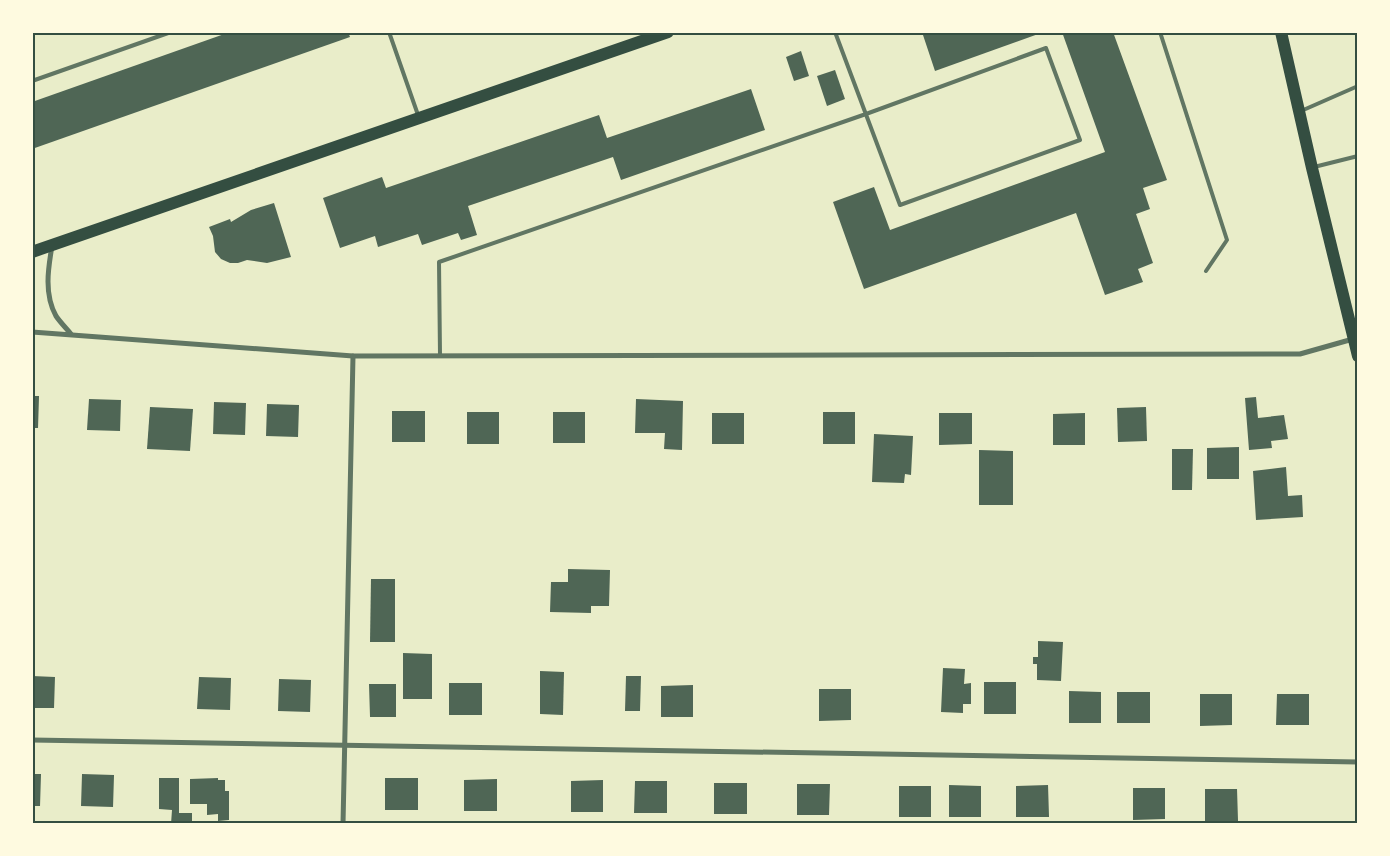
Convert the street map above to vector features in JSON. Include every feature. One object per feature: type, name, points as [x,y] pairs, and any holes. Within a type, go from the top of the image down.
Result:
[{"type":"main road","points":[[32,252],[668,32]]},
{"type":"main road","points":[[1281,32],[1358,356]]},
{"type":"street","points":[[52,246],[48,273],[48,293],[56,316],[71,334]]},
{"type":"street","points":[[32,332],[353,356],[1300,354],[1354,339]]},
{"type":"street","points":[[343,824],[353,356]]},
{"type":"street","points":[[32,740],[1358,762]]},
{"type":"lane","points":[[32,81],[171,32]]},
{"type":"lane","points":[[389,32],[419,118]]},
{"type":"lane","points":[[440,355],[439,262],[866,114],[1046,48],[1080,140],[900,205],[866,114],[835,32]]},
{"type":"lane","points":[[1160,32],[1227,240],[1206,272]]},
{"type":"lane","points":[[1299,111],[1358,86]]},
{"type":"lane","points":[[1312,168],[1358,156]]},
{"type":"building","points":[[230,32],[348,32],[350,37],[32,149],[32,102]]},
{"type":"building","points":[[922,32],[1041,32],[1041,33],[935,71]]},
{"type":"building","points":[[1062,32],[1113,32],[1167,180],[1143,188],[1150,209],[1136,214],[1153,263],[1138,269],[1143,282],[1105,295],[1076,213],[864,289],[833,202],[874,187],[890,230],[1105,152]]},
{"type":"building","points":[[801,51],[809,76],[794,81],[786,57]]},
{"type":"building","points":[[835,70],[845,99],[827,106],[817,76]]},
{"type":"building","points":[[751,89],[765,130],[621,180],[613,157],[468,206],[477,235],[461,240],[458,233],[422,245],[418,234],[378,247],[375,236],[340,248],[323,198],[382,177],[386,188],[599,115],[607,138]]},
{"type":"building","points":[[274,203],[291,257],[267,263],[247,260],[230,263],[221,259],[215,252],[213,236],[209,227],[230,219],[231,222],[251,210]]},
{"type":"building","points":[[32,396],[39,396],[38,428],[32,428]]},
{"type":"building","points":[[1256,397],[1258,418],[1284,415],[1288,439],[1271,441],[1272,448],[1249,450],[1245,398]]},
{"type":"building","points":[[89,399],[121,400],[120,431],[87,430]]},
{"type":"building","points":[[636,399],[683,401],[682,450],[664,449],[665,433],[635,433]]},
{"type":"building","points":[[214,402],[246,403],[245,435],[213,434]]},
{"type":"building","points":[[267,404],[299,405],[298,437],[266,436]]},
{"type":"building","points":[[150,407],[193,409],[190,451],[147,449]]},
{"type":"building","points":[[1146,407],[1147,441],[1118,442],[1117,408]]},
{"type":"building","points":[[392,411],[425,411],[425,442],[392,442]]},
{"type":"building","points":[[467,412],[499,412],[499,444],[467,444]]},
{"type":"building","points":[[553,412],[585,412],[585,443],[553,443]]},
{"type":"building","points":[[823,412],[855,412],[855,444],[823,444]]},
{"type":"building","points":[[712,413],[744,413],[744,444],[712,444]]},
{"type":"building","points":[[939,413],[972,413],[972,444],[939,445]]},
{"type":"building","points":[[1085,413],[1085,445],[1053,445],[1053,414]]},
{"type":"building","points":[[874,434],[913,436],[911,475],[905,474],[904,483],[872,482]]},
{"type":"building","points":[[1239,447],[1239,479],[1207,479],[1207,448]]},
{"type":"building","points":[[1172,449],[1193,449],[1192,490],[1172,490]]},
{"type":"building","points":[[979,450],[1013,451],[1013,505],[979,505]]},
{"type":"building","points":[[1286,467],[1288,496],[1302,495],[1303,517],[1256,520],[1253,471]]},
{"type":"building","points":[[568,569],[610,570],[609,606],[591,606],[591,613],[550,612],[551,582],[568,582]]},
{"type":"building","points":[[371,579],[395,579],[395,642],[370,642]]},
{"type":"building","points":[[1038,641],[1063,642],[1061,681],[1037,680],[1037,664],[1033,664],[1033,657],[1038,657]]},
{"type":"building","points":[[403,653],[432,654],[432,699],[403,699]]},
{"type":"building","points":[[943,668],[965,669],[964,684],[971,683],[971,704],[963,704],[963,713],[941,712]]},
{"type":"building","points":[[540,671],[564,672],[563,715],[540,714]]},
{"type":"building","points":[[32,676],[55,677],[54,708],[32,708]]},
{"type":"building","points":[[626,676],[641,676],[640,711],[625,711]]},
{"type":"building","points":[[199,677],[231,678],[230,710],[197,709]]},
{"type":"building","points":[[279,679],[311,680],[310,712],[278,711]]},
{"type":"building","points":[[984,682],[1016,682],[1016,714],[984,714]]},
{"type":"building","points":[[449,683],[482,683],[482,715],[449,715]]},
{"type":"building","points":[[369,684],[396,684],[396,717],[370,717]]},
{"type":"building","points":[[693,685],[693,717],[661,717],[661,686]]},
{"type":"building","points":[[819,689],[851,689],[851,720],[819,721]]},
{"type":"building","points":[[1069,691],[1101,692],[1101,723],[1069,723]]},
{"type":"building","points":[[1117,692],[1150,692],[1150,723],[1117,723]]},
{"type":"building","points":[[1200,694],[1232,694],[1232,725],[1200,726]]},
{"type":"building","points":[[1277,694],[1309,694],[1309,725],[1276,725]]},
{"type":"building","points":[[32,774],[41,774],[40,806],[32,806]]},
{"type":"building","points":[[82,774],[114,775],[113,807],[81,806]]},
{"type":"building","points":[[159,778],[179,778],[179,813],[192,813],[192,824],[171,824],[172,810],[159,809]]},
{"type":"building","points":[[218,778],[218,780],[225,780],[225,791],[229,791],[229,820],[218,821],[218,814],[207,815],[207,804],[190,804],[190,779]]},
{"type":"building","points":[[385,778],[418,778],[418,810],[385,810]]},
{"type":"building","points":[[497,779],[497,811],[464,811],[464,780]]},
{"type":"building","points":[[603,780],[603,812],[571,812],[571,781]]},
{"type":"building","points":[[635,781],[667,781],[667,813],[634,813]]},
{"type":"building","points":[[714,783],[747,783],[747,814],[714,814]]},
{"type":"building","points":[[797,784],[830,784],[829,815],[797,815]]},
{"type":"building","points":[[949,785],[981,786],[981,817],[949,817]]},
{"type":"building","points":[[1048,785],[1049,817],[1016,817],[1016,786]]},
{"type":"building","points":[[899,786],[931,786],[931,817],[899,817]]},
{"type":"building","points":[[1133,788],[1165,788],[1165,819],[1133,820]]},
{"type":"building","points":[[1205,789],[1237,789],[1238,821],[1205,821]]}]
